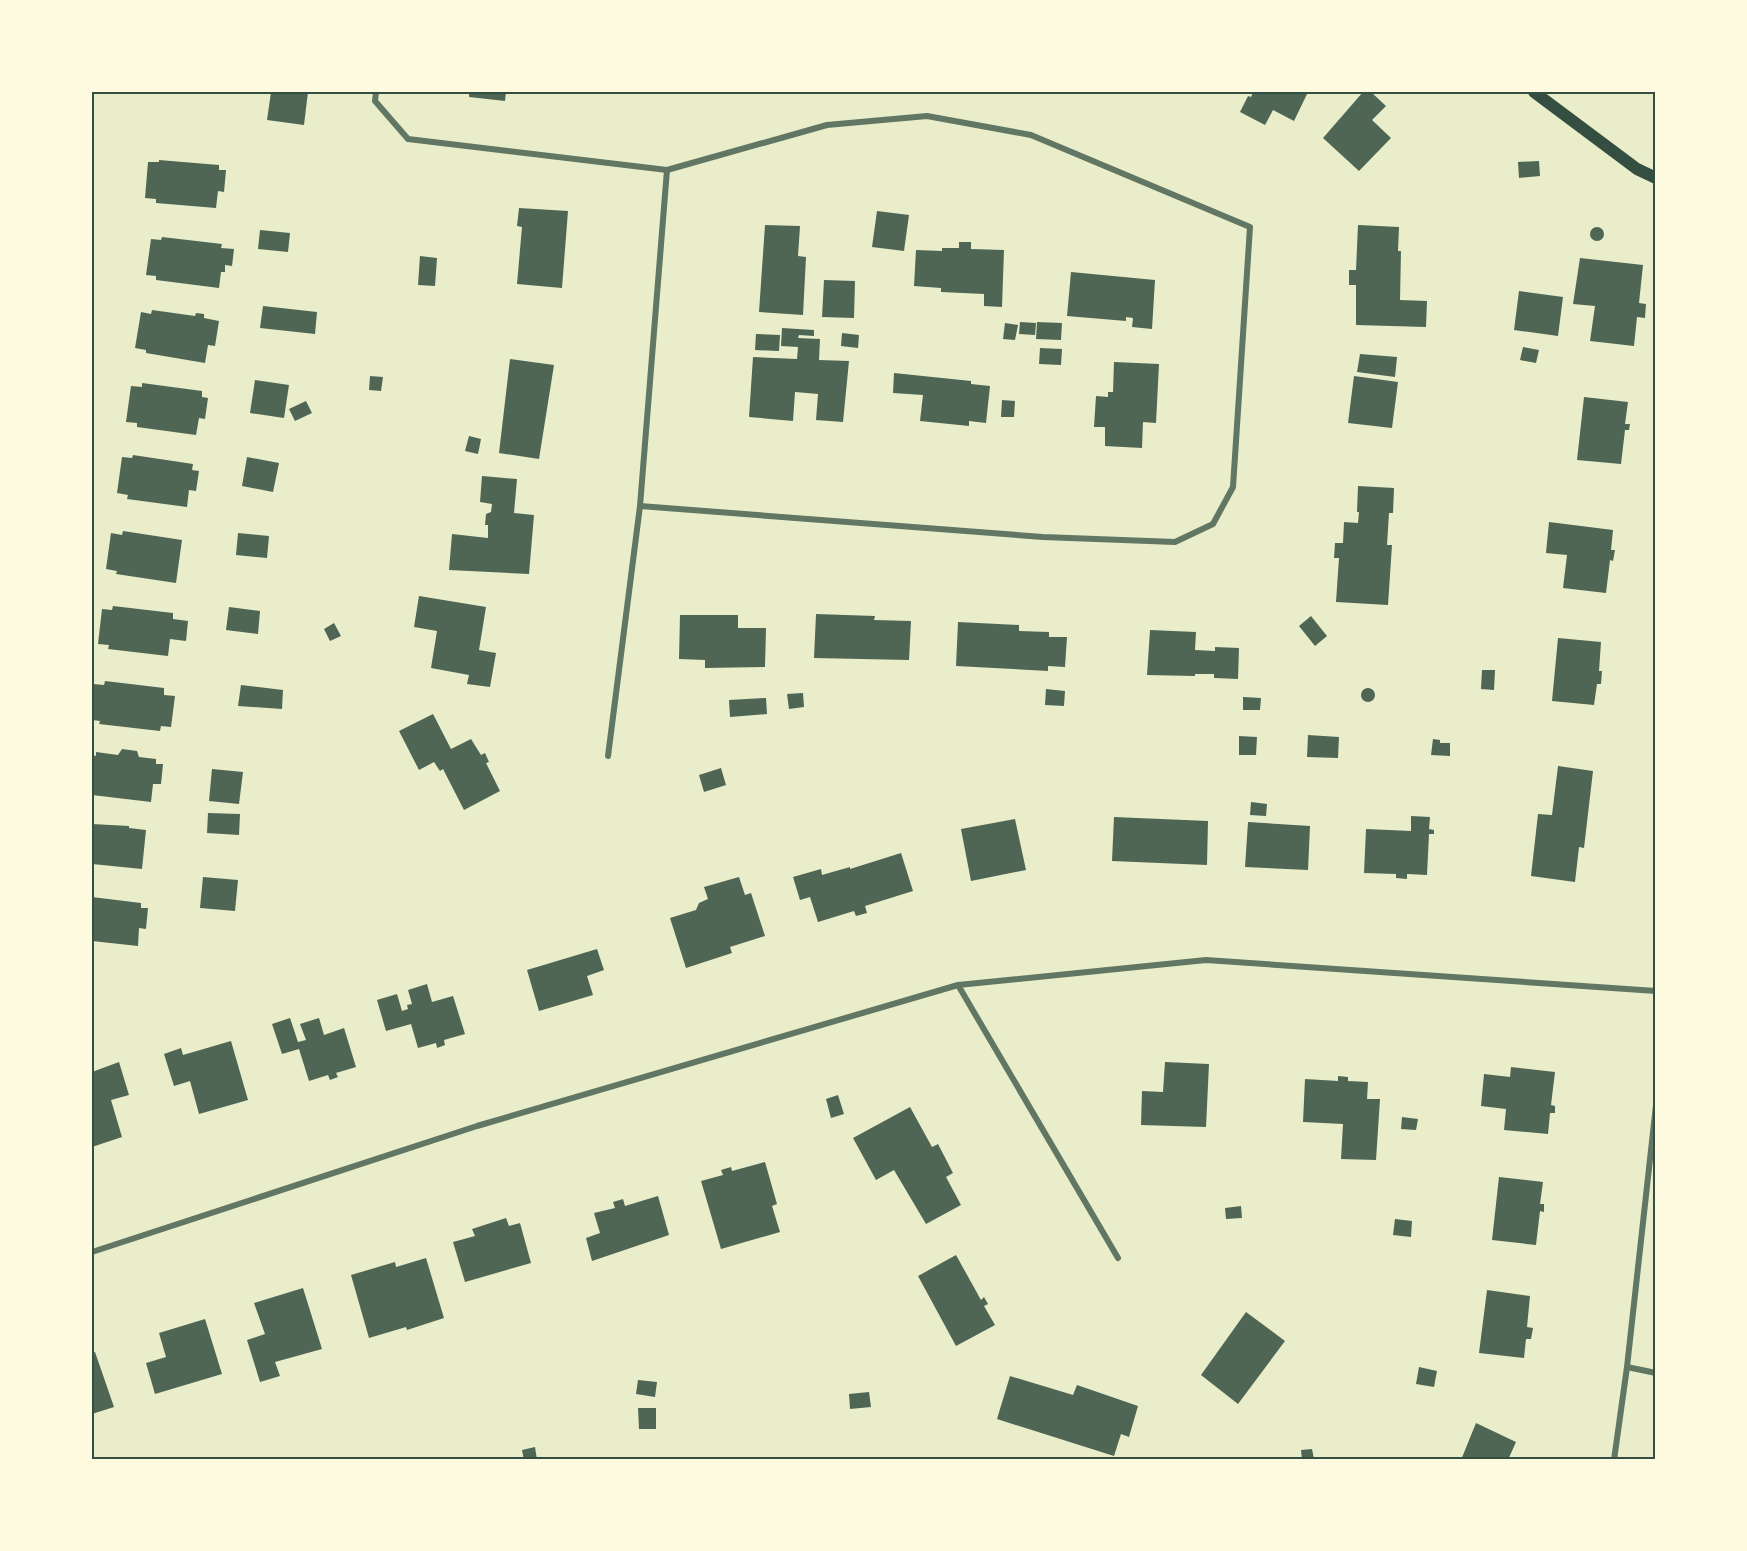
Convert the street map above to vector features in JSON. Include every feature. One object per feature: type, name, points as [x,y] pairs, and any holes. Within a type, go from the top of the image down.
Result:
[{"type":"main road","points":[[1534,92],[1637,169],[1656,178]]},
{"type":"street","points":[[376,92],[375,101],[408,139],[667,170],[827,125],[927,116],[1031,135],[1250,227],[1233,487],[1213,524],[1175,543],[1043,537],[640,506]]},
{"type":"street","points":[[608,756],[640,506],[667,170]]},
{"type":"street","points":[[92,1252],[477,1126],[958,985],[1206,960],[1656,991]]},
{"type":"street","points":[[958,985],[1118,1258]]},
{"type":"street","points":[[1614,1460],[1628,1367],[1656,1105]]},
{"type":"street","points":[[1628,1367],[1656,1373]]},
{"type":"building","points":[[271,92],[308,92],[304,125],[267,120]]},
{"type":"building","points":[[469,92],[506,92],[505,101],[469,97]]},
{"type":"building","points":[[1253,92],[1308,92],[1294,121],[1273,110],[1265,125],[1240,112],[1248,96],[1251,97]]},
{"type":"building","points":[[1363,92],[1371,92],[1386,106],[1372,120],[1391,138],[1359,171],[1323,138]]},
{"type":"building","points":[[159,160],[219,165],[219,170],[226,170],[224,192],[218,191],[216,208],[156,203],[156,199],[145,198],[148,162],[159,162]]},
{"type":"building","points":[[1539,161],[1540,176],[1519,178],[1518,162]]},
{"type":"building","points":[[519,208],[568,211],[562,288],[517,284],[522,227],[517,226]]},
{"type":"building","points":[[877,211],[909,215],[904,251],[872,247]]},
{"type":"building","points":[[765,225],[800,226],[798,256],[806,257],[803,315],[759,312]]},
{"type":"building","points":[[1358,225],[1399,227],[1400,300],[1427,301],[1426,327],[1356,325],[1356,285],[1349,285],[1349,270],[1356,270]]},
{"type":"building","points":[[1597,227],[1602,229],[1604,234],[1602,239],[1597,241],[1592,239],[1590,234],[1592,229]]},
{"type":"building","points":[[260,230],[290,233],[288,252],[258,249]]},
{"type":"building","points":[[162,237],[222,244],[221,248],[234,249],[232,266],[225,265],[225,272],[221,272],[219,288],[156,280],[156,276],[146,275],[151,239],[161,240]]},
{"type":"building","points":[[959,242],[971,242],[971,249],[1004,250],[1002,307],[984,306],[984,294],[941,292],[941,288],[914,286],[916,250],[942,251],[942,248],[959,248]]},
{"type":"building","points":[[420,256],[437,258],[435,286],[418,285]]},
{"type":"building","points":[[1580,258],[1643,265],[1639,303],[1646,304],[1645,318],[1637,317],[1634,346],[1590,341],[1595,306],[1573,304]]},
{"type":"building","points":[[1071,272],[1155,280],[1152,329],[1132,327],[1133,318],[1126,317],[1126,321],[1067,316]]},
{"type":"building","points":[[824,280],[855,281],[854,318],[822,317]]},
{"type":"building","points":[[1519,291],[1563,297],[1558,336],[1514,330]]},
{"type":"building","points":[[263,306],[317,312],[315,334],[260,328]]},
{"type":"building","points":[[152,310],[195,316],[196,313],[204,314],[204,318],[219,321],[215,346],[208,345],[205,363],[146,353],[146,350],[135,348],[141,312],[151,314]]},
{"type":"building","points":[[1020,322],[1036,323],[1035,335],[1019,334]]},
{"type":"building","points":[[1037,322],[1062,323],[1061,340],[1036,339]]},
{"type":"building","points":[[1005,323],[1018,325],[1015,340],[1003,339]]},
{"type":"building","points":[[782,328],[814,330],[814,336],[799,335],[798,338],[820,339],[819,360],[849,361],[843,422],[816,420],[818,394],[795,392],[793,421],[749,417],[753,357],[797,359],[798,347],[781,346]]},
{"type":"building","points":[[842,333],[859,335],[858,348],[841,346]]},
{"type":"building","points":[[756,334],[780,335],[779,351],[755,350]]},
{"type":"building","points":[[1523,347],[1539,350],[1536,363],[1520,360]]},
{"type":"building","points":[[1040,348],[1062,349],[1061,365],[1039,364]]},
{"type":"building","points":[[1360,354],[1397,357],[1395,377],[1357,372]]},
{"type":"building","points":[[510,359],[554,365],[539,459],[499,453]]},
{"type":"building","points":[[1114,362],[1159,364],[1156,423],[1143,422],[1142,448],[1105,446],[1105,427],[1094,427],[1096,396],[1108,397],[1108,392],[1113,392]]},
{"type":"building","points":[[894,373],[971,381],[971,384],[990,386],[986,423],[969,421],[969,426],[920,421],[923,395],[893,393]]},
{"type":"building","points":[[370,376],[383,377],[381,391],[369,390]]},
{"type":"building","points":[[1354,376],[1398,382],[1392,428],[1348,423]]},
{"type":"building","points":[[255,380],[289,385],[284,418],[250,413]]},
{"type":"building","points":[[142,383],[202,391],[202,397],[208,398],[205,419],[199,418],[196,435],[137,427],[137,423],[126,422],[131,386],[142,387]]},
{"type":"building","points":[[1584,397],[1628,402],[1625,424],[1630,424],[1629,430],[1625,430],[1621,464],[1577,460]]},
{"type":"building","points":[[1002,400],[1015,401],[1014,417],[1001,417]]},
{"type":"building","points":[[306,401],[312,413],[295,421],[289,409]]},
{"type":"building","points":[[469,436],[481,439],[478,454],[465,451]]},
{"type":"building","points":[[133,455],[193,464],[192,470],[199,471],[196,491],[189,490],[187,507],[127,499],[128,495],[117,493],[122,457],[132,458]]},
{"type":"building","points":[[247,457],[279,463],[273,492],[242,486]]},
{"type":"building","points":[[482,476],[517,479],[514,513],[534,515],[529,574],[449,570],[452,534],[488,538],[488,525],[485,525],[486,514],[491,512],[492,504],[480,502]]},
{"type":"building","points":[[1358,486],[1394,488],[1393,513],[1389,513],[1387,545],[1392,545],[1388,605],[1336,602],[1339,558],[1334,558],[1335,543],[1343,543],[1344,522],[1358,523]]},
{"type":"building","points":[[1549,522],[1613,530],[1611,550],[1615,550],[1613,561],[1610,560],[1606,593],[1563,588],[1567,555],[1546,553]]},
{"type":"building","points":[[123,531],[182,540],[176,583],[116,574],[117,571],[106,569],[111,533],[122,535]]},
{"type":"building","points":[[238,533],[269,536],[267,558],[236,555]]},
{"type":"building","points":[[419,596],[486,607],[479,650],[496,653],[490,687],[467,684],[469,675],[431,668],[437,631],[414,627]]},
{"type":"building","points":[[113,606],[173,613],[173,619],[188,621],[186,641],[170,639],[168,656],[108,649],[109,645],[98,644],[102,609],[112,610]]},
{"type":"building","points":[[229,607],[260,611],[258,634],[226,630]]},
{"type":"building","points":[[816,614],[875,616],[874,620],[911,621],[909,660],[814,658]]},
{"type":"building","points":[[680,615],[738,615],[738,628],[766,628],[765,667],[705,668],[705,660],[679,659]]},
{"type":"building","points":[[1311,616],[1327,636],[1315,646],[1299,626]]},
{"type":"building","points":[[958,622],[1019,625],[1019,631],[1049,632],[1049,637],[1067,637],[1065,667],[1048,666],[1048,671],[956,666]]},
{"type":"building","points":[[334,623],[341,636],[330,641],[324,629]]},
{"type":"building","points":[[1150,630],[1196,632],[1195,650],[1215,651],[1215,647],[1239,648],[1238,679],[1214,678],[1214,674],[1147,675]]},
{"type":"building","points":[[1558,638],[1601,642],[1599,671],[1602,671],[1601,684],[1597,684],[1594,705],[1552,701]]},
{"type":"building","points":[[1482,670],[1495,670],[1494,690],[1481,689]]},
{"type":"building","points":[[105,681],[164,688],[164,695],[175,696],[171,727],[161,726],[160,731],[99,724],[100,721],[92,720],[93,684],[104,685]]},
{"type":"building","points":[[241,685],[283,690],[282,709],[238,706]]},
{"type":"building","points":[[1368,688],[1373,690],[1375,695],[1373,700],[1368,702],[1363,700],[1361,695],[1363,690]]},
{"type":"building","points":[[1046,689],[1065,691],[1064,706],[1045,705]]},
{"type":"building","points":[[803,693],[804,707],[789,709],[787,694]]},
{"type":"building","points":[[1243,697],[1261,698],[1260,710],[1243,710]]},
{"type":"building","points":[[766,698],[767,714],[730,717],[729,700]]},
{"type":"building","points":[[433,714],[451,749],[471,739],[481,755],[485,753],[489,762],[486,763],[500,791],[464,810],[443,769],[440,771],[434,762],[419,770],[399,731]]},
{"type":"building","points":[[1308,735],[1339,737],[1338,758],[1307,757]]},
{"type":"building","points":[[1239,736],[1257,737],[1256,755],[1239,755]]},
{"type":"building","points":[[1433,739],[1440,740],[1440,743],[1450,743],[1450,756],[1431,755]]},
{"type":"building","points":[[122,749],[137,751],[139,757],[156,759],[156,764],[163,764],[161,784],[153,784],[151,802],[92,795],[92,755],[96,756],[96,752],[118,755]]},
{"type":"building","points":[[1558,766],[1593,771],[1584,848],[1579,847],[1575,882],[1531,876],[1538,814],[1552,815]]},
{"type":"building","points":[[721,768],[726,785],[704,792],[699,775]]},
{"type":"building","points":[[212,769],[243,772],[239,804],[209,801]]},
{"type":"building","points":[[1251,802],[1267,804],[1266,816],[1250,815]]},
{"type":"building","points":[[208,813],[240,814],[239,835],[207,833]]},
{"type":"building","points":[[1411,816],[1430,817],[1429,829],[1434,830],[1434,834],[1429,834],[1427,875],[1407,874],[1407,879],[1396,878],[1396,874],[1364,873],[1366,829],[1411,831]]},
{"type":"building","points":[[1114,817],[1208,821],[1207,865],[1112,861]]},
{"type":"building","points":[[1015,819],[1026,870],[971,881],[961,829]]},
{"type":"building","points":[[1248,822],[1310,826],[1308,870],[1245,867]]},
{"type":"building","points":[[92,824],[129,826],[129,828],[146,830],[142,869],[92,864]]},
{"type":"building","points":[[901,853],[913,891],[865,906],[867,913],[856,916],[854,911],[818,922],[810,897],[800,900],[793,877],[821,869],[822,875],[850,867],[850,869]]},
{"type":"building","points":[[203,877],[238,880],[235,911],[200,908]]},
{"type":"building","points":[[739,877],[745,895],[751,893],[765,936],[730,947],[732,953],[686,968],[670,918],[696,910],[699,903],[708,899],[704,887]]},
{"type":"building","points":[[92,897],[141,903],[141,908],[148,908],[146,929],[139,928],[138,946],[92,941]]},
{"type":"building","points":[[597,949],[604,970],[587,976],[593,995],[539,1011],[527,970]]},
{"type":"building","points":[[427,984],[432,1002],[453,996],[465,1034],[444,1040],[445,1045],[437,1048],[436,1043],[418,1048],[411,1024],[386,1031],[377,1000],[397,994],[402,1011],[408,1009],[407,1005],[412,1004],[408,990]]},
{"type":"building","points":[[290,1018],[298,1042],[306,1040],[300,1024],[319,1018],[324,1035],[344,1028],[356,1067],[336,1073],[338,1077],[330,1080],[328,1075],[309,1081],[299,1049],[282,1054],[272,1024]]},
{"type":"building","points":[[231,1041],[248,1100],[199,1114],[190,1081],[174,1086],[164,1054],[181,1048],[183,1055]]},
{"type":"building","points":[[119,1062],[129,1095],[111,1100],[122,1137],[92,1147],[92,1072]]},
{"type":"building","points":[[1165,1062],[1209,1064],[1206,1127],[1141,1125],[1142,1091],[1163,1092]]},
{"type":"building","points":[[1511,1067],[1555,1072],[1551,1105],[1555,1106],[1555,1113],[1550,1113],[1548,1134],[1504,1130],[1506,1109],[1481,1106],[1484,1074],[1510,1077]]},
{"type":"building","points":[[1338,1076],[1348,1077],[1348,1081],[1368,1082],[1367,1099],[1380,1099],[1376,1160],[1341,1159],[1343,1124],[1303,1122],[1305,1079],[1338,1081]]},
{"type":"building","points":[[838,1095],[844,1114],[831,1118],[826,1099]]},
{"type":"building","points":[[910,1107],[932,1147],[938,1144],[953,1173],[946,1177],[961,1205],[926,1224],[894,1170],[876,1180],[853,1138]]},
{"type":"building","points":[[1402,1117],[1418,1119],[1416,1130],[1401,1129]]},
{"type":"building","points":[[765,1162],[777,1204],[772,1206],[780,1232],[721,1249],[701,1181],[723,1175],[721,1170],[731,1167],[732,1171]]},
{"type":"building","points":[[1499,1177],[1543,1182],[1540,1204],[1544,1204],[1544,1212],[1540,1211],[1536,1245],[1492,1240]]},
{"type":"building","points":[[658,1196],[669,1235],[592,1261],[586,1238],[600,1233],[594,1213],[615,1208],[613,1202],[623,1199],[625,1206]]},
{"type":"building","points":[[1241,1206],[1242,1218],[1226,1219],[1225,1208]]},
{"type":"building","points":[[506,1218],[509,1226],[520,1223],[531,1263],[465,1282],[453,1242],[475,1236],[472,1229]]},
{"type":"building","points":[[1395,1219],[1412,1221],[1411,1237],[1393,1235]]},
{"type":"building","points":[[956,1255],[981,1300],[984,1297],[988,1304],[984,1306],[995,1325],[956,1346],[918,1276]]},
{"type":"building","points":[[426,1258],[444,1318],[407,1330],[406,1327],[369,1338],[351,1275],[395,1262],[396,1267]]},
{"type":"building","points":[[303,1288],[322,1349],[275,1362],[280,1376],[260,1382],[247,1340],[265,1334],[254,1303]]},
{"type":"building","points":[[1487,1290],[1530,1296],[1527,1327],[1533,1328],[1531,1339],[1526,1339],[1524,1358],[1479,1353]]},
{"type":"building","points":[[1246,1312],[1285,1341],[1238,1404],[1201,1375]]},
{"type":"building","points":[[205,1319],[222,1374],[155,1394],[146,1363],[166,1357],[159,1333]]},
{"type":"building","points":[[95,1352],[114,1407],[92,1414],[92,1353]]},
{"type":"building","points":[[1419,1367],[1437,1371],[1434,1387],[1416,1384]]},
{"type":"building","points":[[1010,1376],[1073,1395],[1077,1385],[1138,1406],[1129,1437],[1121,1434],[1114,1456],[997,1419]]},
{"type":"building","points":[[638,1380],[657,1382],[655,1397],[636,1394]]},
{"type":"building","points":[[869,1392],[871,1407],[850,1409],[849,1394]]},
{"type":"building","points":[[638,1408],[656,1408],[656,1429],[639,1429]]},
{"type":"building","points":[[1476,1423],[1516,1442],[1508,1460],[1461,1460]]},
{"type":"building","points":[[535,1447],[537,1460],[524,1460],[522,1450]]},
{"type":"building","points":[[1312,1449],[1314,1459],[1302,1460],[1301,1450]]}]
